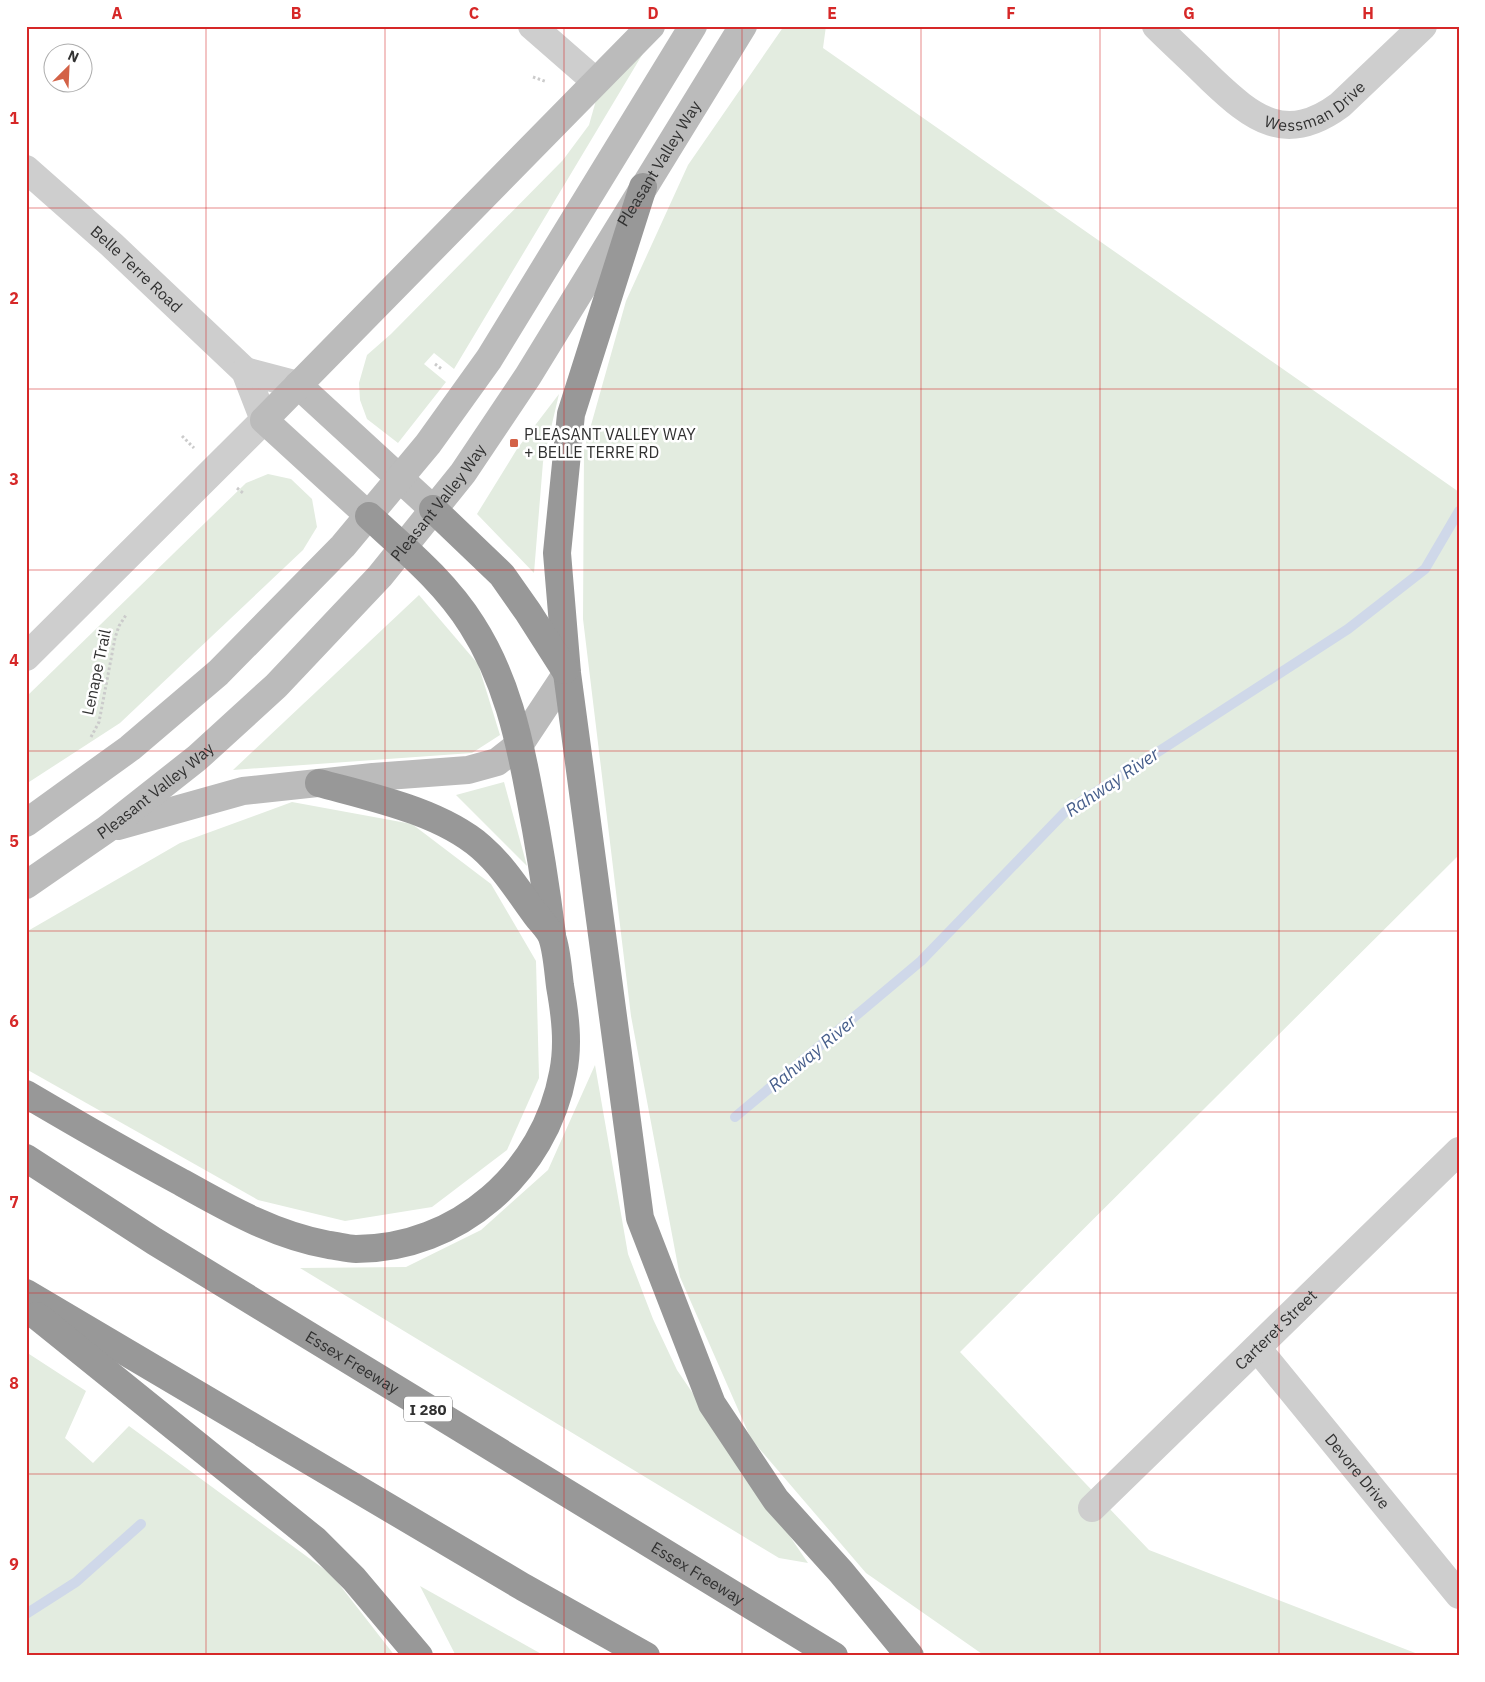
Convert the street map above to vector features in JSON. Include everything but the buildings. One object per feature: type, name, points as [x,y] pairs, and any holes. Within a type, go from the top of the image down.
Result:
[{"type":"highway","points":[[643,187],[571,414],[558,553],[567,673],[640,1218],[712,1404],[776,1500],[841,1572],[910,1656]]},
{"type":"highway","points":[[433,509],[502,575],[567,673]]},
{"type":"highway","points":[[26,1094],[224,1206],[279,1232],[355,1250],[395,1245],[436,1233],[465,1218],[497,1195],[521,1170],[541,1140],[555,1106],[564,1071],[566,1019],[552,937],[545,875],[513,715],[499,678],[472,626],[436,578],[369,516]]},
{"type":"highway","points":[[319,783],[416,812],[448,827],[480,846],[508,877],[552,937]]},
{"type":"highway","name":"Essex Freeway","points":[[26,1158],[162,1246],[834,1656]]},
{"type":"highway","points":[[26,1293],[523,1587],[646,1656]]},
{"type":"highway","points":[[26,1307],[315,1540],[354,1579],[419,1656]]},
{"type":"main road","points":[[264,420],[651,26]]},
{"type":"main road","points":[[26,823],[130,748],[218,673],[295,597],[369,516],[428,444],[488,359],[693,26]]},
{"type":"main road","name":"Pleasant Valley Way","points":[[26,886],[107,829],[196,758],[276,686],[380,576],[463,473],[528,376],[743,26]]},
{"type":"main road","name":"Belle Terre Road","points":[[298,385],[433,509]]},
{"type":"main road","name":"Belle Terre Road","points":[[264,420],[369,516]]},
{"type":"main road","points":[[107,829],[243,791],[468,770],[496,762],[520,744],[567,673]]},
{"type":"street","points":[[532,26],[595,81]]},
{"type":"street","name":"Wessman Drive","points":[[1156,26],[1247,112],[1276,124],[1310,122],[1326,115],[1340,105],[1423,26]]},
{"type":"street","name":"Belle Terre Road","points":[[26,169],[112,245],[245,371],[264,420]]},
{"type":"street","name":"Belle Terre Road","points":[[245,371],[298,385]]},
{"type":"street","points":[[26,657],[264,420]]},
{"type":"street","name":"Carteret Street","points":[[1092,1508],[1459,1151]]},
{"type":"street","name":"Devore Drive","points":[[1257,1348],[1459,1595]]},
{"type":"path","points":[[533,77],[551,84]]},
{"type":"path","points":[[182,436],[195,448]]},
{"type":"path","name":"Lenape Trail","points":[[88,742],[100,722],[115,638],[118,626],[126,615]]},
{"type":"shaded area","points":[[784,26],[826,26],[823,48],[1459,492],[1459,855],[960,1352],[1149,1550],[1423,1656],[985,1656],[866,1573],[751,1439],[680,1277],[631,1016],[583,619],[584,450],[626,301],[688,165]]},
{"type":"shaded area","points":[[657,30],[454,369],[434,353],[424,364],[446,382],[398,443],[367,419],[360,400],[359,383],[367,355],[391,334],[563,160],[589,125],[602,79]]},
{"type":"shaded area","points":[[559,394],[543,462],[534,573],[477,514],[517,449]]},
{"type":"shaded area","points":[[268,474],[291,479],[312,499],[317,527],[303,550],[120,723],[26,784],[26,697],[246,483]]},
{"type":"shaded area","points":[[419,595],[478,664],[500,735],[472,753],[233,770]]},
{"type":"shaded area","points":[[504,782],[527,866],[456,795]]},
{"type":"shaded area","points":[[292,802],[412,824],[491,884],[536,961],[539,1078],[507,1150],[432,1207],[345,1221],[258,1200],[26,1069],[26,932],[180,843]]},
{"type":"shaded area","points":[[595,1065],[628,1254],[653,1319],[677,1370],[808,1563],[779,1558],[300,1268],[406,1267],[481,1230],[548,1170]]},
{"type":"shaded area","points":[[26,1352],[86,1391],[65,1438],[93,1463],[129,1426],[332,1575],[395,1656],[26,1656]]},
{"type":"shaded area","points":[[420,1586],[545,1656],[456,1656]]},
{"type":"waterway","name":"Rahway River","points":[[735,1117],[921,961],[1065,812],[1348,629],[1425,569],[1459,511]]},
{"type":"waterway","name":"Rahway River","points":[[26,1614],[76,1582],[141,1524]]},
{"type":"place","name":"PLEASANT VALLEY WAY + BELLE TERRE RD","points":[[514,443]]}]
